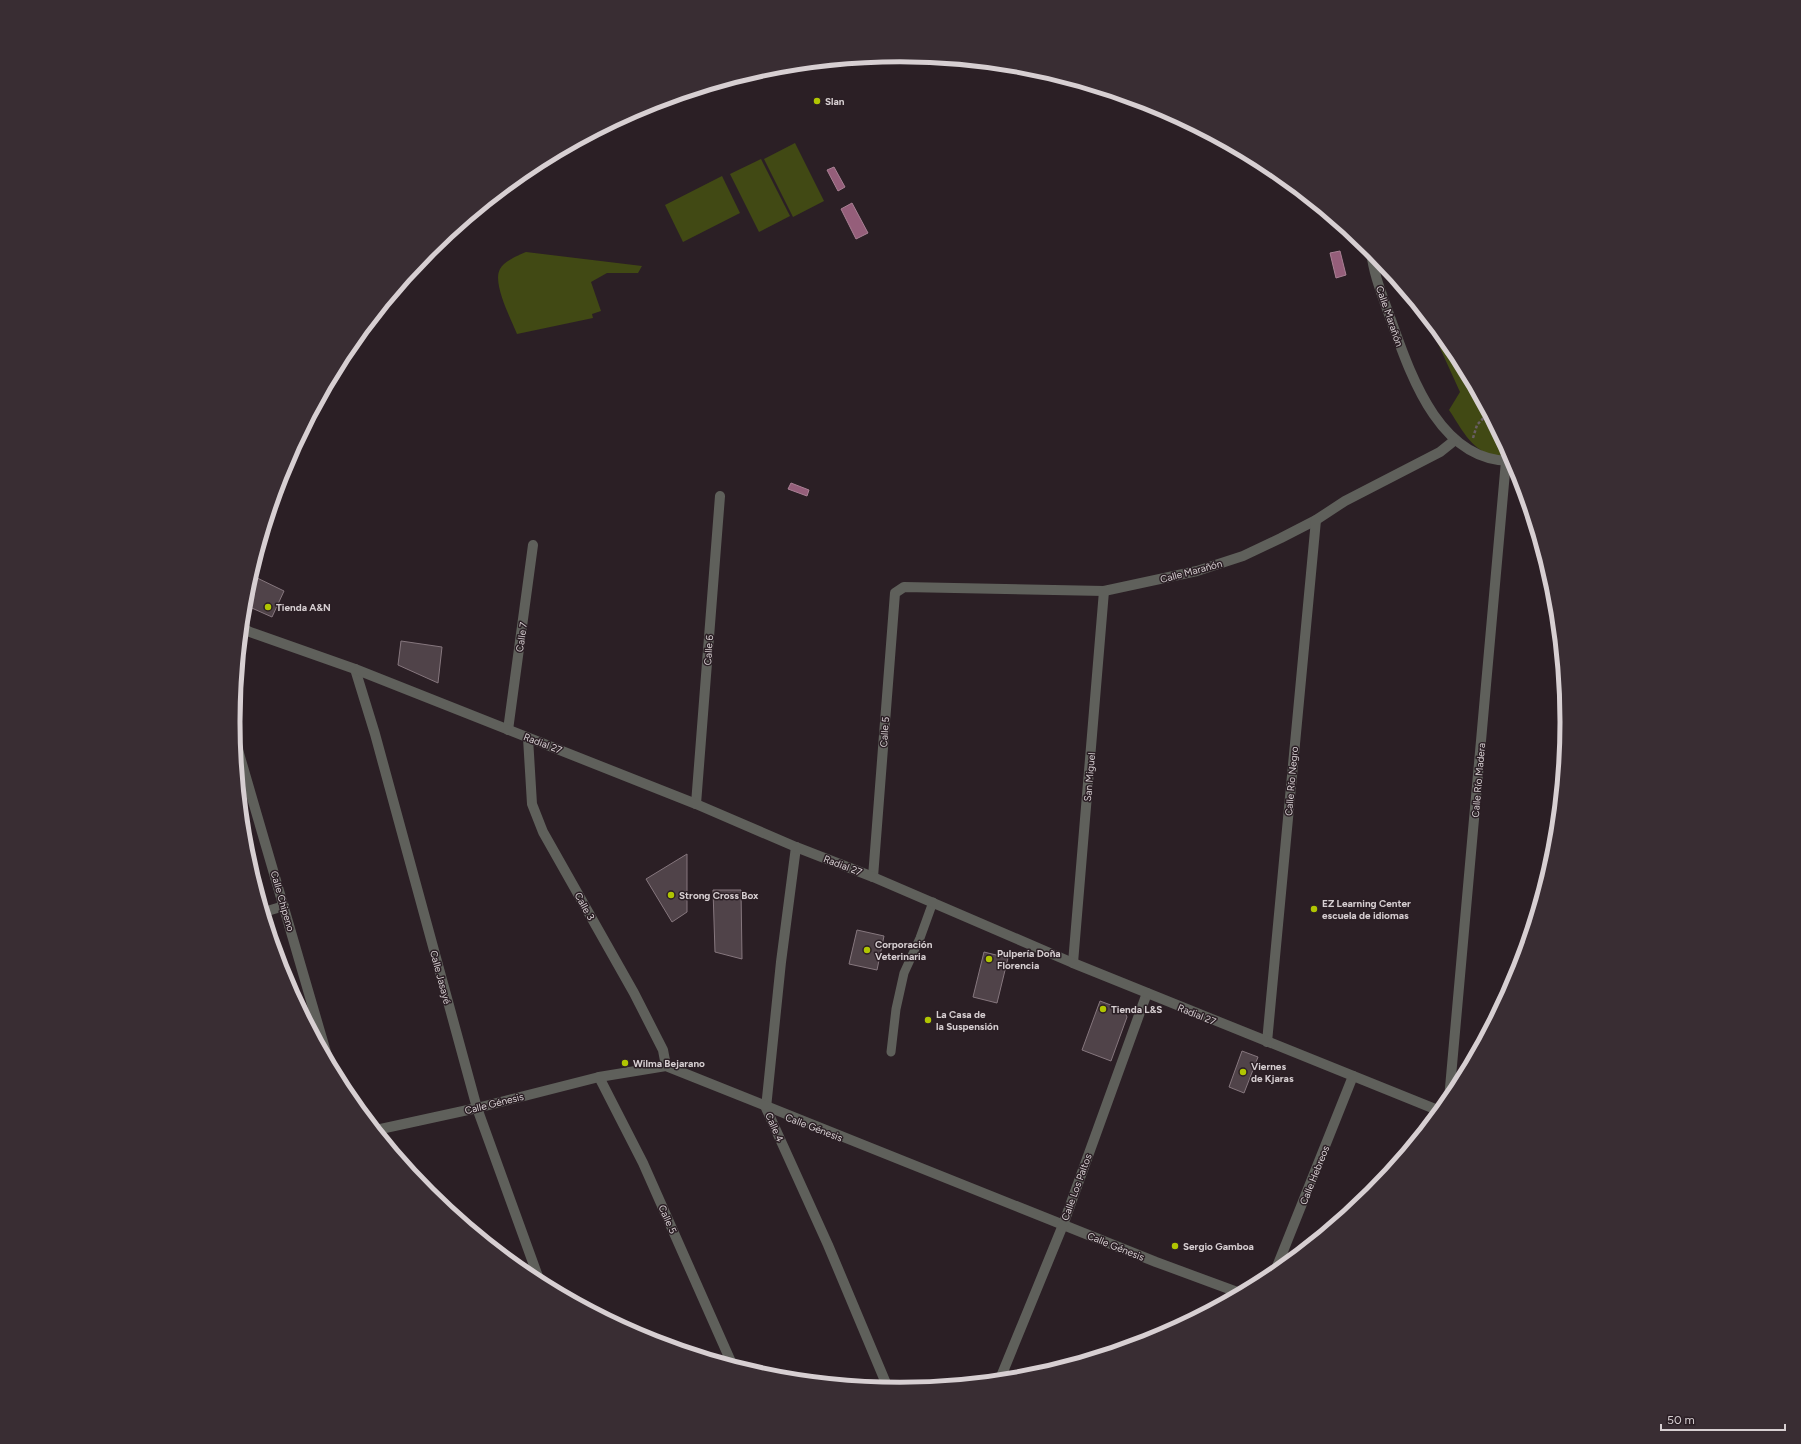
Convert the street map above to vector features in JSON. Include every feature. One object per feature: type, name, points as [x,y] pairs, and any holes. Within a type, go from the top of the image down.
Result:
[{"type":"street","name":"Calle Marañón","points":[[1373,262],[1377,280],[1402,351],[1424,399],[1441,425],[1455,440],[1478,456],[1506,460]]},
{"type":"street","name":"Calle Marañón","points":[[898,589],[904,587],[1104,591],[1197,571],[1243,556],[1316,520],[1345,501],[1440,452],[1455,440]]},
{"type":"street","name":"Calle Río Madera","points":[[1451,1085],[1509,468]]},
{"type":"street","name":"Calle 6","points":[[696,804],[720,496]]},
{"type":"street","name":"Calle Río Negro","points":[[1267,1042],[1316,520]]},
{"type":"street","name":"Calle 7","points":[[508,730],[533,545]]},
{"type":"street","name":"Calle 5","points":[[873,877],[895,592],[898,589]]},
{"type":"street","name":"San Miguel","points":[[1073,963],[1104,591]]},
{"type":"street","name":"Radial 27","points":[[247,630],[355,669],[696,804],[796,847],[933,902],[1073,963],[1435,1109]]},
{"type":"street","name":"Calle Jasayé","points":[[355,669],[375,734],[477,1108],[537,1273]]},
{"type":"street","name":"Calle 3","points":[[528,738],[532,804],[543,832],[634,993],[663,1050],[666,1066]]},
{"type":"street","name":"Calle Chipeno","points":[[242,762],[284,906],[314,1024]]},
{"type":"street","name":"Calle 4","points":[[796,847],[766,1108],[828,1245],[885,1382]]},
{"type":"street","points":[[269,911],[284,906]]},
{"type":"street","name":"Calle Los Paltos","points":[[1002,1373],[1063,1225],[1147,993]]},
{"type":"street","name":"Calle Génesis","points":[[381,1129],[477,1108],[598,1077],[666,1066],[766,1108],[1235,1291]]},
{"type":"street","name":"Calle Hebreos","points":[[1278,1263],[1353,1076]]},
{"type":"street","name":"Calle 5","points":[[598,1077],[643,1163],[730,1360]]},
{"type":"lane","points":[[891,1052],[896,1009],[904,973],[920,938],[933,902]]},
{"type":"path","points":[[1471,442],[1477,425],[1485,416]]},
{"type":"green space","points":[[795,143],[824,201],[793,217],[764,159]]},
{"type":"green space","points":[[761,159],[790,216],[759,232],[730,174]]},
{"type":"green space","points":[[722,176],[740,213],[683,242],[665,205]]},
{"type":"green space","points":[[526,252],[642,266],[638,273],[607,273],[591,282],[601,311],[592,314],[593,318],[517,334],[500,292],[498,275],[500,269],[505,263]]},
{"type":"green space","points":[[1433,333],[1472,392],[1504,456],[1492,455],[1478,448],[1462,430],[1449,410],[1460,392]]},
{"type":"shaded area","points":[[834,167],[845,187],[838,191],[827,170]]},
{"type":"shaded area","points":[[852,203],[868,233],[856,239],[841,209]]},
{"type":"shaded area","points":[[1340,251],[1346,275],[1336,278],[1330,253]]},
{"type":"shaded area","points":[[791,483],[809,490],[807,496],[788,489]]},
{"type":"building","points":[[257,578],[284,591],[272,617],[251,608]]},
{"type":"building","points":[[401,641],[442,647],[438,683],[398,665]]},
{"type":"building","name":"Strong Cross Box","points":[[687,854],[687,912],[672,922],[646,879]]},
{"type":"building","points":[[713,890],[741,890],[742,959],[715,952]]},
{"type":"building","name":"Corporación Veterinaria","points":[[857,930],[884,936],[877,970],[849,964]]},
{"type":"building","points":[[984,952],[1008,958],[997,1003],[973,997]]},
{"type":"building","points":[[1100,1001],[1124,1010],[1127,1017],[1111,1061],[1082,1050]]},
{"type":"building","name":"Viernes de Kjaras","points":[[1242,1051],[1258,1057],[1244,1093],[1229,1087]]},
{"type":"place","name":"Slan","points":[[817,101]]},
{"type":"place","name":"Tienda A&N","points":[[268,607]]},
{"type":"place","name":"Strong Cross Box","points":[[671,895]]},
{"type":"place","name":"EZ Learning Center escuela de idiomas","points":[[1314,909]]},
{"type":"place","name":"Corporación Veterinaria","points":[[867,950]]},
{"type":"place","name":"Pulpería Doña Florencia","points":[[989,959]]},
{"type":"place","name":"Tienda L&S","points":[[1103,1009]]},
{"type":"place","name":"La Casa de la Suspensión","points":[[928,1020]]},
{"type":"place","name":"Wilma Bejarano","points":[[625,1063]]},
{"type":"place","name":"Viernes de Kjaras","points":[[1243,1072]]},
{"type":"place","name":"Sergio Gamboa","points":[[1175,1246]]}]
